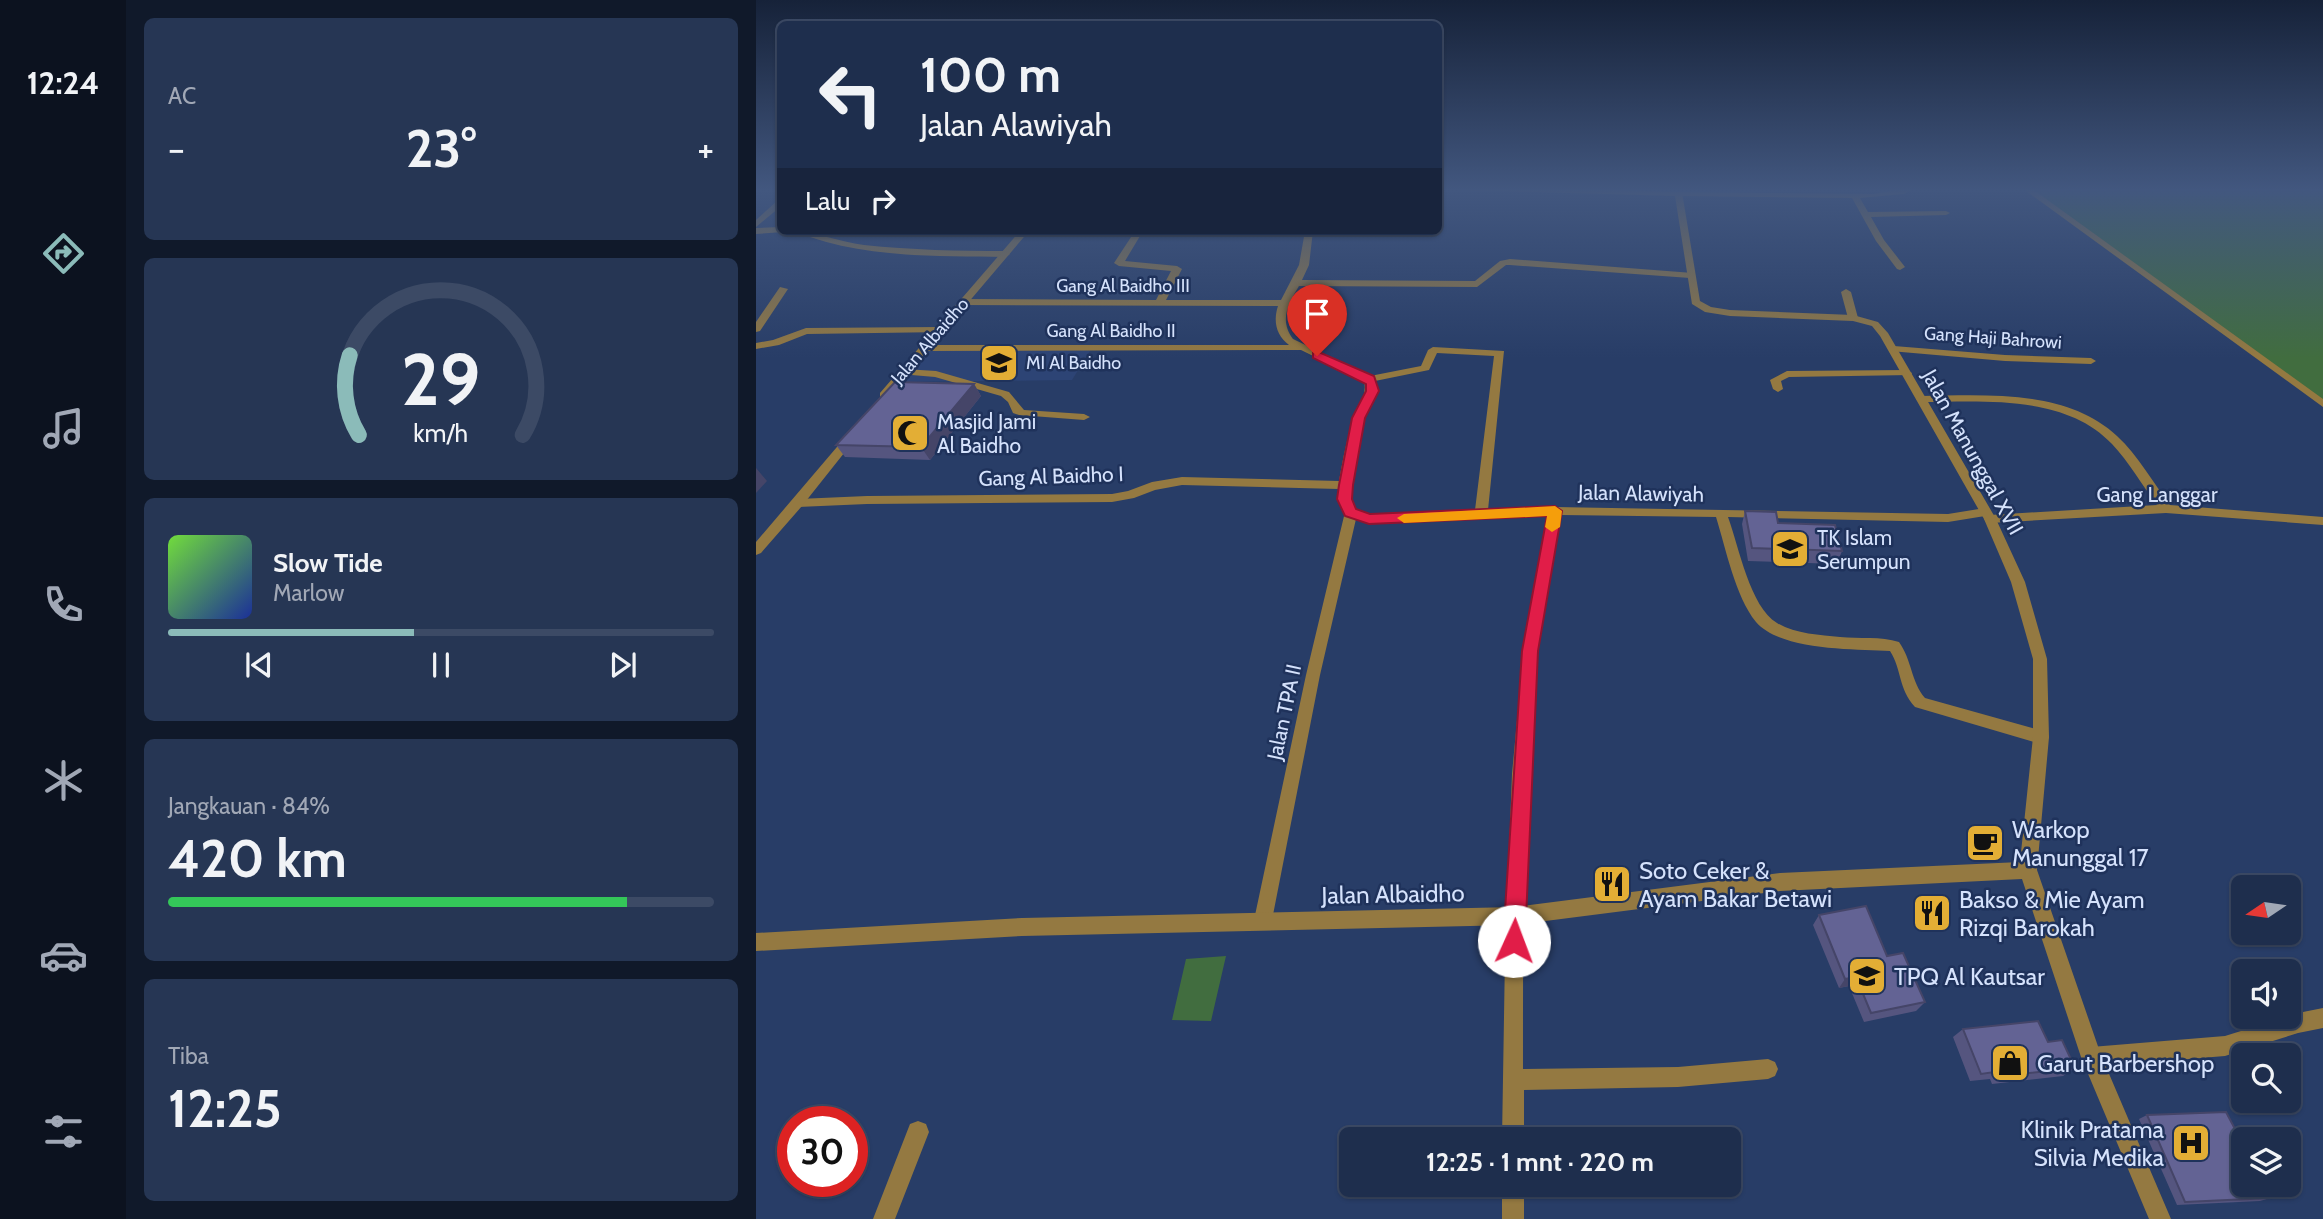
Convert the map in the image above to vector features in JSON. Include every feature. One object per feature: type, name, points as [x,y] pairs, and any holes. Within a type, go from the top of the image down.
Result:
[{"type":"street","points":[[847,245],[940,254],[1006,254]]},
{"type":"street","name":"Jalan Albaidho","points":[[873,409],[1013,245]]},
{"type":"street","points":[[1130,245],[1119,263],[1177,270],[1160,302]]},
{"type":"street","points":[[1307,245],[1304,265],[1282,303],[1280,319],[1284,336],[1298,348],[1369,379],[1425,368],[1433,350],[1500,354],[1502,357],[1481,514]]},
{"type":"street","name":"Jalan Manunggal XVII","points":[[1686,245],[1695,302],[1709,310],[1853,318],[1875,324],[1894,349],[1988,515],[2018,582],[2040,659],[2041,737],[2028,870],[2091,1056],[2160,1219]]},
{"type":"street","points":[[1885,245],[1900,267]]},
{"type":"street","points":[[2104,245],[2323,404]]},
{"type":"street","points":[[1295,283],[1477,284],[1503,262],[1690,275]]},
{"type":"street","points":[[756,329],[783,289]]},
{"type":"street","points":[[1846,292],[1853,318]]},
{"type":"street","name":"Gang Al Baidho III","points":[[963,302],[1282,303]]},
{"type":"street","points":[[757,346],[775,343],[806,331],[940,330]]},
{"type":"street","name":"Gang Al Baidho II","points":[[924,348],[1298,348]]},
{"type":"street","name":"Gang Haji Bahrowi","points":[[1894,349],[2005,358],[2091,361]]},
{"type":"street","points":[[904,372],[936,374],[1005,394],[1017,411],[1023,414],[1083,417]]},
{"type":"street","points":[[1778,388],[1775,380],[1787,374],[1907,373]]},
{"type":"street","points":[[1350,513],[1345,499],[1346,485],[1359,418],[1372,391],[1369,379]]},
{"type":"street","points":[[1921,399],[2024,403],[2079,416],[2115,439],[2166,509]]},
{"type":"street","points":[[756,550],[798,503],[856,430]]},
{"type":"street","name":"Gang Al Baidho I","points":[[798,503],[1112,498],[1130,495],[1152,486],[1182,481],[1346,485]]},
{"type":"street","name":"Gang Langgar","points":[[1988,515],[2166,509],[2323,521]]},
{"type":"street","points":[[1513,1127],[1515,916],[1530,651],[1555,511]]},
{"type":"street","name":"Jalan Alawiyah","points":[[1350,513],[1369,519],[1555,511],[1812,514],[1906,518],[1988,515]]},
{"type":"street","name":"Jalan TPA II","points":[[1263,920],[1313,675],[1350,513]]},
{"type":"street","points":[[1721,514],[1752,600],[1762,620],[1800,636],[1894,646],[1902,655],[1908,692],[1920,703],[2041,737]]},
{"type":"street","name":"Jalan Albaidho","points":[[756,942],[1022,927],[1515,916],[1780,882],[2028,870]]},
{"type":"street","points":[[2091,1056],[2225,1046],[2258,1038],[2305,1020],[2323,1018]]},
{"type":"street","points":[[1513,1080],[1678,1077],[1768,1069]]},
{"type":"street","points":[[884,1219],[918,1132]]},
{"type":"street","points":[[1513,1197],[1513,1219]]},
{"type":"shaded area","name":"MI Al Baidho","points":[[930,345],[1093,346],[1072,380],[898,382]]},
{"type":"green space","points":[[2109,245],[2323,245],[2323,400]]},
{"type":"green space","points":[[1226,956],[1211,1021],[1172,1020],[1186,959]]},
{"type":"building","name":"Masjid Jami Al Baidho","points":[[895,382],[974,384],[921,447],[836,445]]},
{"type":"building","points":[[1745,511],[1776,512],[1778,523],[1835,525],[1842,551],[1752,548]]},
{"type":"building","name":"TPQ Al Kautsar","points":[[1866,906],[1887,956],[1903,953],[1925,1002],[1871,1013],[1856,977],[1845,979],[1819,915]]},
{"type":"building","name":"Garut Barbershop","points":[[2038,1021],[2048,1042],[2062,1040],[2075,1068],[2003,1076],[2001,1071],[1981,1074],[1963,1029]]},
{"type":"building","name":"Klinik Pratama Silvia Medika","points":[[2226,1112],[2234,1127],[2231,1127],[2231,1197],[2270,1198],[2185,1202],[2147,1115]]},
{"type":"slow traffic","points":[[1404,518],[1555,511],[1552,527]]},
{"type":"place","name":"MI Al Baidho","points":[[999,363]]},
{"type":"place","name":"Masjid Jami Al Baidho","points":[[910,433]]},
{"type":"place","name":"TK Islam Serumpun","points":[[1790,549]]},
{"type":"place","name":"Warkop Manunggal 17","points":[[1985,843]]},
{"type":"place","name":"Soto Ceker & Ayam Bakar Betawi","points":[[1612,884]]},
{"type":"place","name":"Bakso & Mie Ayam Rizqi Barokah","points":[[1932,913]]},
{"type":"place","name":"TPQ Al Kautsar","points":[[1867,976]]},
{"type":"place","name":"Garut Barbershop","points":[[2010,1063]]},
{"type":"place","name":"Klinik Pratama Silvia Medika","points":[[2191,1143]]},
{"type":"route","points":[[1317,356],[1369,379],[1372,384],[1372,391],[1359,418],[1346,485],[1345,499],[1350,513],[1369,519],[1555,511],[1530,651],[1514,941]]}]
